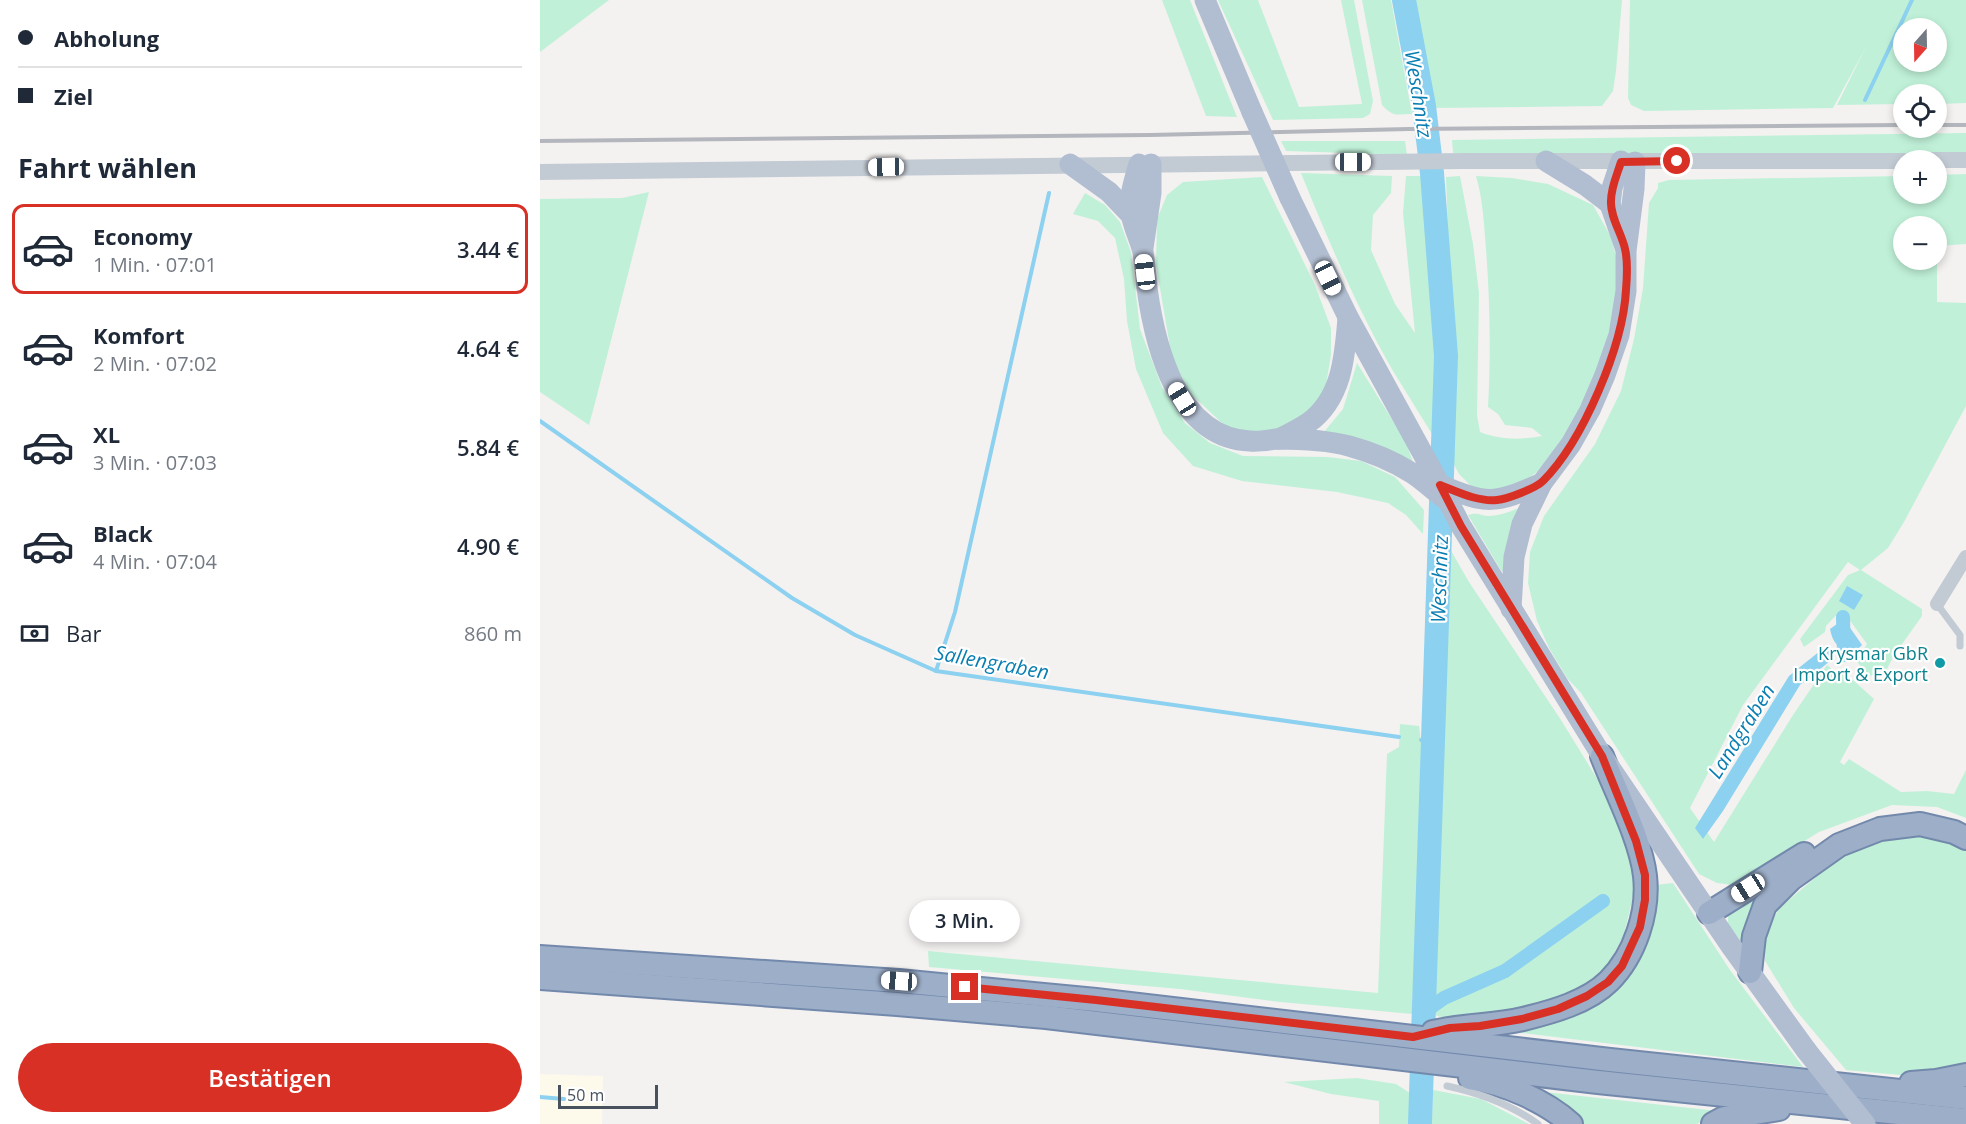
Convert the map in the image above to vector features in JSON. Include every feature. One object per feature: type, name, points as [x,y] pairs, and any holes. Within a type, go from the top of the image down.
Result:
[{"type":"highway","points":[[1448,1059],[1480,1026],[1522,1019],[1558,1009],[1587,996],[1608,982],[1622,966],[1640,927],[1645,900],[1645,875],[1636,841],[1602,756]]},
{"type":"highway","points":[[1709,913],[1834,837],[1877,821],[1921,816],[1966,828]]},
{"type":"highway","points":[[1750,972],[1754,936],[1765,905],[1791,879],[1839,844],[1880,829],[1920,824],[1954,832],[1966,838]]},
{"type":"highway","points":[[540,957],[899,981],[1096,1000],[1401,1043],[1448,1059],[1484,1080],[1532,1098],[1561,1114],[1571,1124]]},
{"type":"highway","points":[[540,978],[1401,1043],[1425,1061],[1448,1059],[1865,1088],[1966,1098]]},
{"type":"highway","points":[[1448,1059],[1807,1104],[1966,1120]]},
{"type":"highway","points":[[1865,1088],[1936,1081],[1966,1075]]},
{"type":"highway","points":[[1713,1124],[1724,1118],[1807,1104]]},
{"type":"main road","points":[[1205,0],[1290,198],[1348,317],[1416,440],[1451,494],[1461,526],[1602,756],[1750,972],[1806,1050],[1865,1124]]},
{"type":"main road","points":[[1546,161],[1585,185],[1610,204]]},
{"type":"main road","points":[[1626,251],[1610,204],[1612,188],[1628,162]]},
{"type":"main road","points":[[1511,609],[1517,539],[1542,483],[1571,444],[1590,410],[1619,334],[1626,291],[1626,251],[1634,189],[1628,162]]},
{"type":"main road","points":[[1070,164],[1109,192],[1131,215]]},
{"type":"main road","points":[[1145,164],[1131,193],[1131,215],[1143,251],[1150,313],[1157,342],[1175,387],[1190,410],[1209,427],[1229,437],[1249,441],[1279,439],[1348,446],[1378,455],[1451,494],[1483,500],[1509,497],[1542,483]]},
{"type":"main road","points":[[1143,251],[1151,193],[1145,164]]},
{"type":"main road","points":[[1279,439],[1309,422],[1330,398],[1345,359],[1348,317]]},
{"type":"street","points":[[1947,160],[1966,160]]},
{"type":"street","points":[[540,172],[1070,164],[1893,161]]},
{"type":"street","points":[[1937,604],[1966,557]]},
{"type":"lane","points":[[1937,604],[1960,635],[1960,646]]},
{"type":"lane","points":[[1448,1059],[1474,1091],[1501,1102],[1538,1124]]},
{"type":"shaded area","points":[[540,1074],[603,1076],[602,1124],[540,1124]]},
{"type":"green space","points":[[540,0],[609,0],[540,52]]},
{"type":"green space","points":[[1162,0],[1190,0],[1237,117],[1206,116]]},
{"type":"green space","points":[[1218,0],[1258,0],[1299,107],[1362,104],[1341,0],[1354,0],[1373,101],[1370,114],[1363,118],[1273,120]]},
{"type":"green space","points":[[1362,0],[1391,0],[1412,114],[1393,114],[1382,105]]},
{"type":"green space","points":[[1411,0],[1622,0],[1613,91],[1602,106],[1431,108]]},
{"type":"green space","points":[[1630,0],[1966,0],[1966,103],[1947,104],[1947,84],[1893,84],[1893,104],[1837,105],[1866,47],[1833,108],[1644,111],[1631,105],[1628,98]]},
{"type":"green space","points":[[1947,133],[1966,133],[1966,153],[1947,153],[1947,150],[1893,150],[1893,153],[1453,153],[1452,140],[1893,134],[1893,138],[1947,138]]},
{"type":"green space","points":[[1281,141],[1405,141],[1407,155],[1286,151]]},
{"type":"green space","points":[[1301,173],[1392,176],[1391,193],[1373,215],[1371,250],[1395,304],[1415,333],[1403,213],[1406,176],[1421,176],[1436,353],[1432,434],[1393,371],[1367,323],[1332,248]]},
{"type":"green space","points":[[1966,174],[1966,244],[1947,245],[1947,216],[1893,216],[1893,270],[1937,270],[1937,302],[1966,303],[1966,406],[1888,548],[1861,570],[1922,609],[1922,616],[1884,674],[1867,676],[1856,660],[1867,644],[1840,611],[1826,626],[1825,632],[1804,647],[1800,639],[1848,575],[1860,570],[1848,562],[1743,705],[1690,808],[1714,842],[1827,665],[1838,674],[1843,671],[1874,699],[1840,762],[1844,765],[1849,759],[1901,792],[1927,791],[1954,794],[1966,770],[1966,818],[1937,807],[1892,805],[1819,832],[1734,885],[1717,883],[1699,874],[1549,648],[1537,621],[1528,583],[1530,552],[1544,516],[1595,444],[1621,391],[1634,339],[1643,288],[1649,203],[1658,188],[1658,183],[1669,180],[1893,176],[1893,204],[1947,204],[1947,175]]},
{"type":"green space","points":[[1460,176],[1473,244],[1479,293],[1477,415],[1480,432],[1495,437],[1542,436],[1532,428],[1505,425],[1498,414],[1488,407],[1490,348],[1488,289],[1483,212],[1476,176],[1512,178],[1548,184],[1593,205],[1611,237],[1621,276],[1609,340],[1597,386],[1551,461],[1519,486],[1477,492],[1459,474],[1448,453],[1452,424],[1452,340],[1446,177]]},
{"type":"green space","points":[[1262,177],[1315,285],[1331,328],[1331,355],[1325,391],[1312,414],[1282,432],[1252,433],[1225,426],[1191,394],[1172,358],[1156,265],[1157,219],[1167,195],[1183,182]]},
{"type":"green space","points":[[649,192],[589,425],[540,392],[540,199],[622,198]]},
{"type":"green space","points":[[1085,193],[1105,205],[1120,222],[1131,252],[1140,329],[1162,387],[1185,423],[1210,443],[1243,456],[1328,457],[1361,461],[1395,477],[1424,510],[1423,534],[1406,515],[1388,503],[1337,492],[1242,481],[1193,466],[1163,433],[1136,369],[1127,321],[1124,279],[1115,238],[1098,221],[1073,214]]},
{"type":"green space","points":[[1357,363],[1406,442],[1414,465],[1319,438],[1343,409]]},
{"type":"green space","points":[[1519,508],[1507,563],[1502,572],[1468,515],[1496,515]]},
{"type":"green space","points":[[1446,542],[1469,582],[1561,720],[1606,793],[1627,838],[1635,888],[1624,935],[1605,970],[1575,994],[1547,1008],[1447,1020],[1433,1014],[1430,994]]},
{"type":"green space","points":[[1400,724],[1419,726],[1422,749],[1412,1014],[1280,1002],[1180,989],[929,967],[928,951],[1378,993],[1387,754],[1399,747]]},
{"type":"green space","points":[[1920,834],[1955,842],[1966,849],[1966,1066],[1921,1077],[1846,1070],[1794,1008],[1765,961],[1766,934],[1779,908],[1839,858],[1882,840]]},
{"type":"green space","points":[[1779,877],[1746,948],[1728,924],[1728,912]]},
{"type":"green space","points":[[1673,883],[1730,970],[1803,1067],[1513,1032],[1604,995],[1655,885]]},
{"type":"green space","points":[[1357,1078],[1396,1084],[1413,1095],[1412,1124],[1379,1124],[1379,1101],[1331,1094],[1284,1082]]},
{"type":"green space","points":[[1433,1090],[1481,1099],[1529,1124],[1432,1124]]},
{"type":"green space","points":[[1526,1090],[1718,1111],[1697,1124],[1581,1124]]},
{"type":"water","points":[[1847,586],[1863,595],[1854,610],[1839,601]]},
{"type":"water","points":[[1844,619],[1862,645],[1855,652],[1838,645],[1833,639],[1830,629]]},
{"type":"water","points":[[1809,660],[1816,668],[1800,685],[1723,811],[1703,839],[1695,828],[1789,676]]},
{"type":"waterway","name":"Weschnitz","points":[[1404,0],[1424,106],[1432,173],[1446,356],[1420,1124]]},
{"type":"waterway","points":[[1865,100],[1912,0]]},
{"type":"waterway","points":[[936,671],[955,612],[1049,193]]},
{"type":"waterway","name":"Sallengraben","points":[[540,421],[792,598],[855,635],[936,671],[1399,737]]},
{"type":"waterway","points":[[1843,617],[1844,655]]},
{"type":"waterway","name":"Landgraben","points":[[1799,677],[1825,656]]},
{"type":"waterway","name":"Sallengraben","points":[[1421,740],[1432,741]]},
{"type":"waterway","name":"Landgraben","points":[[1423,1013],[1444,998],[1505,971],[1603,901]]},
{"type":"waterway","points":[[540,1097],[564,1099]]},
{"type":"railway","points":[[540,141],[1893,125]]},
{"type":"railway","points":[[1947,125],[1966,125]]},
{"type":"place","name":"Krysmar GbR Import & Export","points":[[1940,663]]},
{"type":"route","points":[[965,987],[1413,1037],[1450,1028],[1522,1019],[1558,1009],[1587,996],[1608,982],[1622,966],[1640,927],[1645,900],[1645,875],[1636,841],[1602,756],[1461,526],[1440,485],[1483,500],[1509,497],[1542,483],[1571,444],[1590,410],[1619,334],[1626,291],[1626,251],[1610,204],[1612,188],[1621,162],[1677,161]]}]
